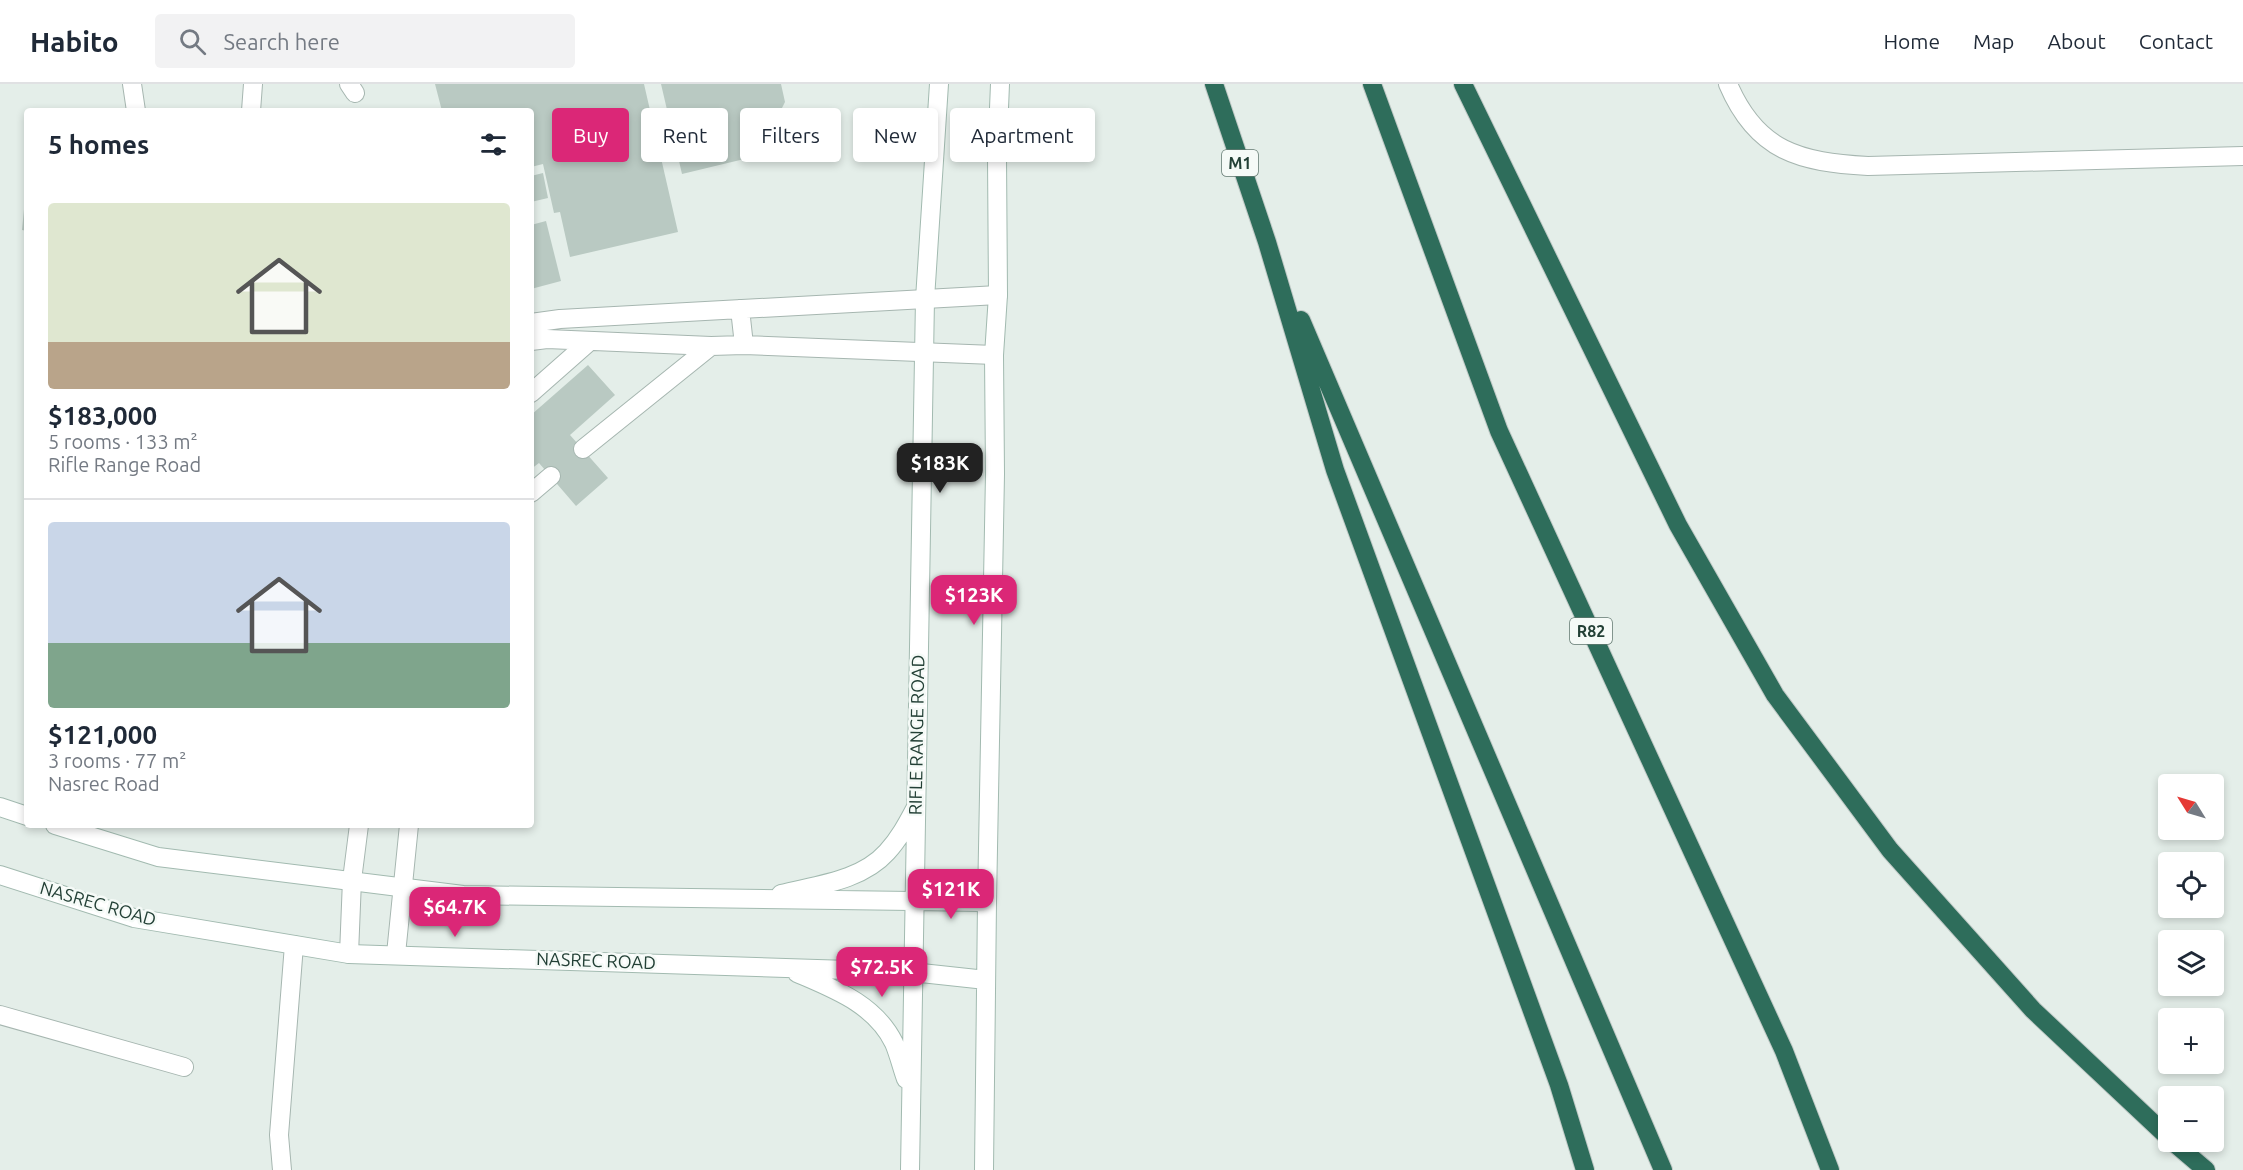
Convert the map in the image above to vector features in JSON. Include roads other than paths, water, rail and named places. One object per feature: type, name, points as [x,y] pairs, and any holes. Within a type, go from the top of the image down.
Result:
[{"type":"highway","name":"M1","points":[[1214,84],[1267,242]]},
{"type":"highway","name":"R82","points":[[1372,84],[1499,431],[1784,1051],[1830,1170]]},
{"type":"highway","points":[[1463,84],[1678,525],[1775,695],[1890,850],[2033,1010],[2158,1128]]},
{"type":"highway","points":[[1267,242],[1335,470],[1559,1085],[1585,1170]]},
{"type":"highway","points":[[1267,242],[1663,1170]]},
{"type":"highway","points":[[2185,1152],[2206,1170]]},
{"type":"main road","points":[[132,84],[136,108]]},
{"type":"main road","points":[[251,108],[253,84]]},
{"type":"main road","name":"RIFLE RANGE ROAD","points":[[910,1170],[925,299],[939,84]]},
{"type":"main road","points":[[984,1170],[996,474],[994,355],[998,295],[997,157],[1000,84]]},
{"type":"main road","points":[[1728,84],[1734,98],[1752,124],[1782,150],[1801,157],[1843,164],[1868,166],[2243,156]]},
{"type":"main road","points":[[534,322],[998,295]]},
{"type":"main road","points":[[740,309],[744,345]]},
{"type":"main road","points":[[534,341],[547,339],[711,346],[744,345],[994,355]]},
{"type":"main road","points":[[534,390],[590,341]]},
{"type":"main road","points":[[584,449],[711,346]]},
{"type":"main road","points":[[534,490],[551,476]]},
{"type":"main road","points":[[0,807],[24,815]]},
{"type":"main road","points":[[756,900],[838,880],[872,866],[887,853],[916,807]]},
{"type":"main road","points":[[65,828],[158,857],[463,895],[915,903],[987,902]]},
{"type":"main road","points":[[349,954],[352,880],[359,828]]},
{"type":"main road","points":[[396,954],[409,828]]},
{"type":"main road","name":"NASREC ROAD","points":[[0,874],[134,918],[349,954],[912,972],[986,980]]},
{"type":"main road","points":[[282,1170],[279,1135],[294,945]]},
{"type":"main road","points":[[786,968],[842,993],[872,1013],[886,1029],[894,1045],[910,1092]]},
{"type":"main road","points":[[0,1015],[184,1067]]}]
